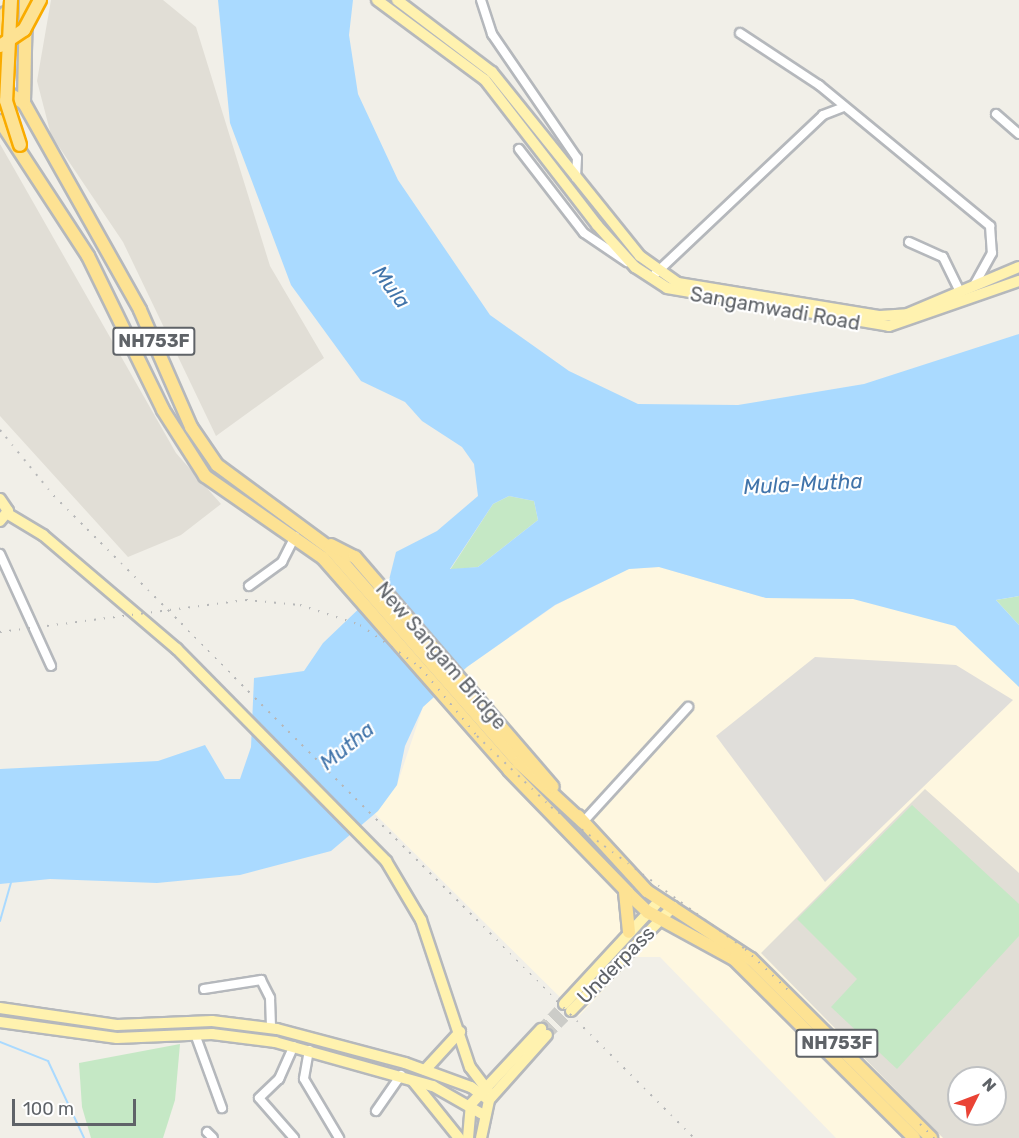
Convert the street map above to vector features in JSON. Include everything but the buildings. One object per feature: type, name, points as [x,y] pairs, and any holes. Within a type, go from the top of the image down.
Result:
[{"type":"highway","points":[[6,0],[0,75],[25,85]]},
{"type":"highway","points":[[11,0],[6,101],[20,145]]},
{"type":"highway","points":[[0,88],[24,103],[26,0]]},
{"type":"highway","points":[[26,13],[38,0]]},
{"type":"highway","points":[[0,46],[24,30],[38,0]]},
{"type":"highway","name":"NH753F","points":[[24,103],[140,310],[203,447],[245,490],[324,543],[346,565]]},
{"type":"highway","points":[[0,120],[20,145]]},
{"type":"highway","name":"NH753F","points":[[20,145],[122,317],[162,410],[205,476],[225,494],[346,565]]},
{"type":"highway","name":"New Sangam Bridge","points":[[346,565],[519,762]]},
{"type":"highway","name":"New Sangam Bridge","points":[[346,565],[519,762]]},
{"type":"highway","name":"NH753F","points":[[519,762],[534,785],[624,889],[648,912],[734,959],[914,1138]]},
{"type":"highway","name":"NH753F","points":[[519,762],[583,822],[660,900],[741,950],[930,1138]]},
{"type":"highway","name":"NH753F","points":[[534,785],[583,822]]},
{"type":"highway","points":[[624,889],[629,932]]},
{"type":"main road","name":"Sangamwadi Road","points":[[377,0],[465,64],[509,107],[566,187],[637,261],[654,275],[706,299],[872,326],[906,323],[1019,281]]},
{"type":"main road","points":[[397,0],[468,52],[520,101],[637,261]]},
{"type":"main road","name":"Sangamwadi Road","points":[[654,275],[720,293],[880,316],[907,314],[1019,267]]},
{"type":"main road","points":[[0,499],[4,517],[43,535],[177,648],[386,861],[421,920],[478,1089]]},
{"type":"main road","name":"Underpass","points":[[660,900],[629,932],[567,1007],[673,907]]},
{"type":"main road","points":[[0,1008],[20,1014],[84,1022],[212,1021],[271,1028],[425,1070],[494,1095]]},
{"type":"main road","points":[[0,1022],[85,1035],[195,1034],[294,1046],[406,1077],[471,1104],[482,1114]]},
{"type":"main road","points":[[84,1022],[85,1035]]},
{"type":"main road","points":[[425,1070],[460,1032]]},
{"type":"main road","points":[[468,1138],[471,1104],[478,1089],[544,1032],[494,1095],[482,1114],[481,1138]]},
{"type":"main road","points":[[467,1054],[481,1073],[494,1077]]},
{"type":"main road","points":[[406,1077],[459,1138]]},
{"type":"street","points":[[481,0],[492,34],[577,158],[577,180]]},
{"type":"street","points":[[740,33],[844,107],[990,226],[992,253],[974,286]]},
{"type":"street","points":[[654,275],[824,115],[844,107]]},
{"type":"street","points":[[996,114],[1019,134]]},
{"type":"street","points":[[519,149],[584,233],[637,261]]},
{"type":"street","points":[[909,242],[943,257],[960,292]]},
{"type":"street","points":[[249,586],[282,562],[295,536]]},
{"type":"street","points":[[0,554],[51,666]]},
{"type":"street","points":[[583,822],[688,707]]},
{"type":"street","points":[[204,989],[261,980],[268,991],[271,1028]]},
{"type":"street","points":[[195,1034],[222,1108]]},
{"type":"street","points":[[294,1046],[279,1079],[259,1098],[294,1138]]},
{"type":"street","points":[[309,1050],[304,1079],[339,1138]]},
{"type":"street","points":[[376,1111],[406,1077]]},
{"type":"shaded area","points":[[51,0],[163,0],[196,27],[270,266],[324,358],[216,436],[123,242],[51,135],[37,81]]},
{"type":"shaded area","points":[[0,144],[176,453],[221,504],[181,535],[128,557],[0,416]]},
{"type":"shaded area","points":[[659,567],[766,598],[853,599],[1019,578],[1019,1138],[836,1138],[660,957],[635,957],[579,1016],[375,814],[397,785],[423,707],[467,667],[556,605],[629,569]]},
{"type":"shaded area","points":[[815,657],[956,665],[1013,700],[825,882],[716,736]]},
{"type":"shaded area","points":[[925,789],[1019,873],[1019,1138],[943,1138],[761,953]]},
{"type":"green space","points":[[509,496],[534,501],[538,520],[478,567],[450,570],[493,504]]},
{"type":"green space","points":[[1019,596],[1019,625],[996,600]]},
{"type":"green space","points":[[912,805],[1019,904],[1019,936],[897,1069],[831,1007],[857,979],[797,919]]},
{"type":"green space","points":[[180,1044],[175,1100],[163,1138],[91,1138],[82,1107],[79,1063]]},
{"type":"water","points":[[218,0],[353,0],[349,35],[358,94],[398,180],[490,315],[569,371],[638,404],[738,405],[864,384],[1019,334],[1019,596],[996,600],[1019,625],[1019,687],[955,626],[853,599],[766,598],[659,567],[629,569],[555,605],[467,667],[423,707],[405,746],[397,785],[378,811],[331,851],[240,875],[157,883],[50,879],[0,884],[0,769],[158,761],[205,745],[225,779],[240,779],[251,747],[254,678],[304,671],[323,643],[389,580],[396,552],[437,531],[478,496],[474,464],[462,447],[422,421],[405,402],[361,381],[291,285],[230,123]],"holes":[[[509,496],[534,501],[538,520],[478,567],[450,569],[493,504]]]},
{"type":"waterway","points":[[0,921],[11,883]]},
{"type":"waterway","points":[[0,1042],[48,1061],[84,1138]]},
{"type":"tunnel","points":[[541,1029],[564,1004]]},
{"type":"tunnel","points":[[547,1035],[571,1011]]},
{"type":"railway","points":[[0,430],[54,496],[694,1138]]},
{"type":"railway","points":[[0,632],[246,600],[300,605],[360,625],[420,667],[477,736],[551,807],[745,949],[790,992]]},
{"type":"railway","points":[[920,1124],[934,1138]]},
{"type":"water label","name":"Mula","points":[[391,287]]},
{"type":"water label","name":"Mula-Mutha","points":[[803,484]]},
{"type":"water label","name":"Mutha","points":[[347,746]]}]
